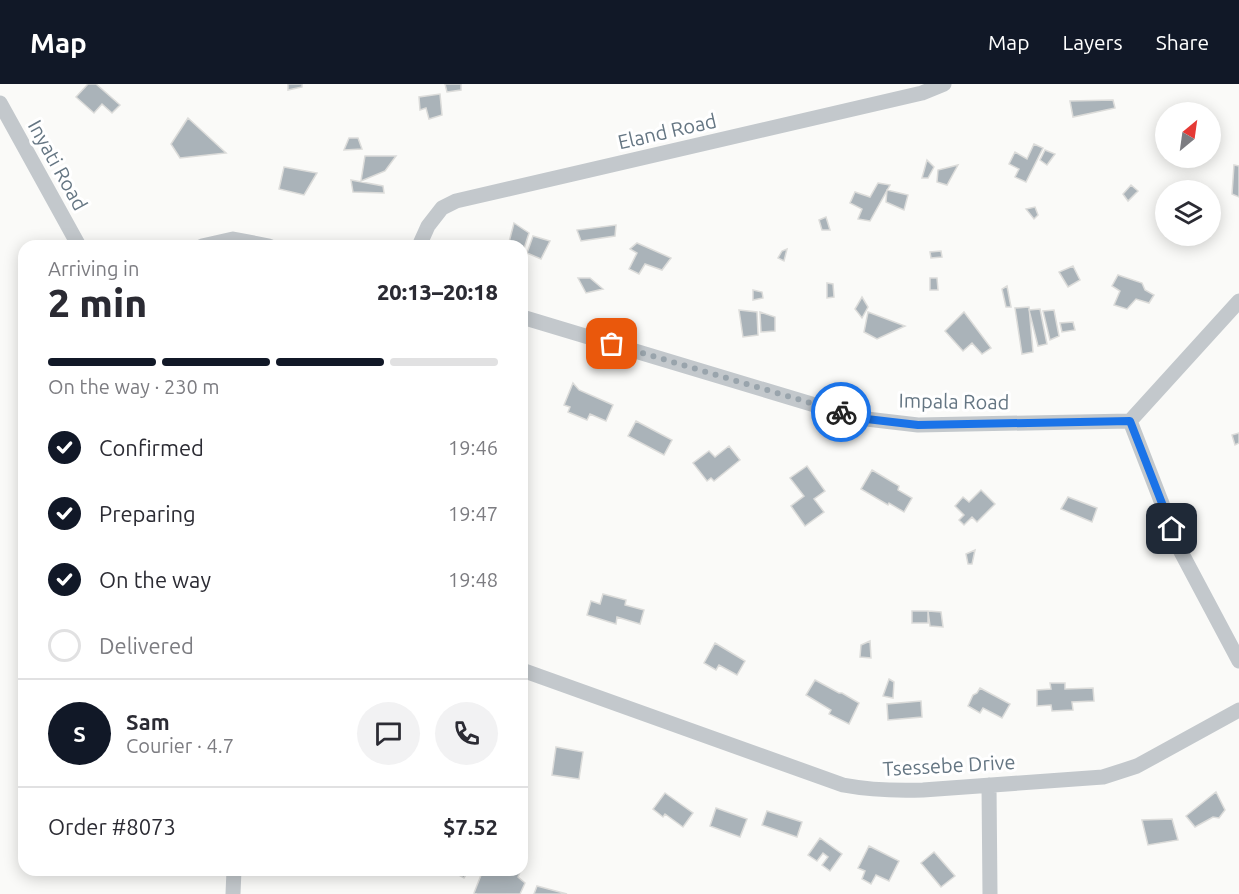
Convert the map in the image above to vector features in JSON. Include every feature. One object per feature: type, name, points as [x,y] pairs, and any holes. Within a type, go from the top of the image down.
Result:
[{"type":"street","name":"Eland Road","points":[[422,240],[428,226],[442,208],[456,201],[922,93],[944,84]]},
{"type":"street","name":"Inyati Road","points":[[0,103],[76,240]]},
{"type":"street","points":[[1239,301],[1130,421],[1180,550],[1239,661]]},
{"type":"street","name":"Impala Road","points":[[528,319],[858,418],[918,425],[1130,421]]},
{"type":"street","name":"Tsessebe Drive","points":[[528,672],[843,785],[900,791],[1103,777],[1137,766],[1239,710]]},
{"type":"street","points":[[989,785],[990,894]]},
{"type":"street","points":[[233,894],[234,876]]},
{"type":"building","points":[[88,84],[96,84],[120,105],[112,113],[102,104],[94,113],[76,97]]},
{"type":"building","points":[[288,84],[302,84],[302,87],[288,90]]},
{"type":"building","points":[[445,84],[461,84],[461,90],[447,92]]},
{"type":"building","points":[[440,94],[442,115],[429,119],[426,108],[420,110],[419,97]]},
{"type":"building","points":[[1113,100],[1115,108],[1073,117],[1070,101]]},
{"type":"building","points":[[188,118],[226,153],[180,158],[171,144]]},
{"type":"building","points":[[349,138],[358,138],[362,149],[344,150]]},
{"type":"building","points":[[1034,144],[1043,148],[1026,182],[1015,177],[1019,169],[1009,164],[1015,152],[1027,159]]},
{"type":"building","points":[[1045,150],[1055,154],[1047,165],[1040,160]]},
{"type":"building","points":[[365,156],[396,156],[385,171],[361,181]]},
{"type":"building","points":[[927,160],[934,167],[928,178],[922,178]]},
{"type":"building","points":[[958,165],[947,185],[937,182],[938,170]]},
{"type":"building","points":[[1234,165],[1239,166],[1239,197],[1232,194]]},
{"type":"building","points":[[284,167],[317,173],[304,195],[279,189]]},
{"type":"building","points":[[351,180],[383,186],[384,193],[353,192]]},
{"type":"building","points":[[878,183],[890,185],[870,221],[858,219],[862,209],[850,203],[855,192],[870,197]]},
{"type":"building","points":[[1131,185],[1138,191],[1128,201],[1123,194]]},
{"type":"building","points":[[887,190],[908,195],[904,210],[886,202]]},
{"type":"building","points":[[1035,207],[1038,215],[1034,219],[1026,209]]},
{"type":"building","points":[[826,217],[830,230],[822,230],[819,220]]},
{"type":"building","points":[[514,223],[529,233],[527,240],[510,240]]},
{"type":"building","points":[[616,225],[615,236],[581,241],[577,230]]},
{"type":"building","points":[[533,236],[550,241],[541,259],[528,253]]},
{"type":"building","points":[[637,243],[671,258],[662,270],[645,264],[639,274],[629,269],[637,253],[630,249]]},
{"type":"building","points":[[787,249],[784,261],[778,258],[782,251]]},
{"type":"building","points":[[941,251],[942,257],[931,258],[930,252]]},
{"type":"building","points":[[1073,266],[1080,280],[1068,287],[1059,272]]},
{"type":"building","points":[[1118,275],[1142,283],[1145,290],[1154,295],[1149,303],[1136,299],[1127,309],[1114,305],[1120,291],[1112,286]]},
{"type":"building","points":[[578,278],[590,278],[603,289],[586,293]]},
{"type":"building","points":[[930,278],[937,278],[938,290],[930,290]]},
{"type":"building","points":[[827,283],[833,284],[834,297],[827,298]]},
{"type":"building","points":[[1007,286],[1011,307],[1006,307],[1002,289]]},
{"type":"building","points":[[753,290],[762,292],[763,298],[753,300]]},
{"type":"building","points":[[862,297],[868,307],[862,318],[855,309]]},
{"type":"building","points":[[1029,307],[1033,352],[1022,354],[1015,308]]},
{"type":"building","points":[[1040,309],[1047,344],[1038,346],[1029,310]]},
{"type":"building","points":[[739,310],[757,312],[758,335],[743,337]]},
{"type":"building","points":[[1054,310],[1059,336],[1050,340],[1043,311]]},
{"type":"building","points":[[760,312],[775,317],[775,331],[761,332]]},
{"type":"building","points":[[868,312],[905,326],[877,339],[864,332]]},
{"type":"building","points":[[964,312],[991,348],[982,354],[972,343],[963,351],[945,331]]},
{"type":"building","points":[[1073,322],[1075,330],[1062,332],[1060,323]]},
{"type":"building","points":[[573,383],[579,390],[613,405],[606,421],[590,414],[587,420],[568,412],[570,407],[564,405]]},
{"type":"building","points":[[636,421],[672,440],[664,455],[628,436]]},
{"type":"building","points":[[1239,433],[1239,443],[1235,445],[1232,435]]},
{"type":"building","points":[[729,446],[740,460],[714,481],[711,478],[707,481],[693,463],[709,451],[715,457]]},
{"type":"building","points":[[807,466],[825,491],[814,499],[824,512],[805,526],[791,506],[804,496],[790,478]]},
{"type":"building","points":[[872,470],[899,486],[898,490],[912,498],[904,512],[861,489]]},
{"type":"building","points":[[981,490],[995,504],[977,522],[972,517],[964,525],[959,520],[964,515],[955,506],[963,497],[969,502]]},
{"type":"building","points":[[1068,497],[1097,508],[1092,522],[1061,509]]},
{"type":"building","points":[[975,550],[972,564],[968,564],[966,554]]},
{"type":"building","points":[[603,594],[626,600],[625,605],[644,610],[640,624],[617,617],[616,624],[587,615],[591,601],[600,604]]},
{"type":"building","points":[[912,611],[928,611],[928,623],[912,623]]},
{"type":"building","points":[[928,611],[941,612],[943,627],[930,626]]},
{"type":"building","points":[[870,641],[871,658],[860,657],[861,645]]},
{"type":"building","points":[[715,643],[745,661],[737,675],[719,665],[716,670],[704,663]]},
{"type":"building","points":[[889,679],[894,682],[893,698],[883,696]]},
{"type":"building","points":[[815,680],[859,703],[849,724],[829,714],[831,710],[806,695]]},
{"type":"building","points":[[1050,683],[1065,683],[1065,689],[1093,688],[1094,701],[1072,702],[1073,710],[1052,711],[1051,705],[1037,706],[1037,690],[1051,689]]},
{"type":"building","points":[[980,688],[1010,704],[1002,718],[983,708],[980,713],[968,706],[973,695]]},
{"type":"building","points":[[921,701],[922,717],[888,720],[887,704]]},
{"type":"building","points":[[556,747],[583,752],[579,779],[552,775]]},
{"type":"building","points":[[1216,792],[1225,810],[1219,818],[1213,817],[1195,827],[1186,816]]},
{"type":"building","points":[[665,793],[693,813],[683,827],[665,814],[663,817],[653,809]]},
{"type":"building","points":[[716,808],[747,819],[740,837],[710,826]]},
{"type":"building","points":[[767,811],[802,822],[797,837],[762,825]]},
{"type":"building","points":[[1172,819],[1178,840],[1148,845],[1142,820]]},
{"type":"building","points":[[820,838],[842,854],[830,871],[822,865],[828,857],[823,853],[817,861],[808,855]]},
{"type":"building","points":[[869,846],[899,861],[889,881],[876,875],[871,884],[862,879],[865,871],[858,868]]},
{"type":"building","points":[[934,852],[955,876],[941,887],[921,863]]},
{"type":"building","points":[[481,876],[518,876],[525,883],[520,894],[474,893]]},
{"type":"building","points":[[537,886],[567,894],[534,894]]},
{"type":"way so far","points":[[612,344],[841,412]]},
{"type":"route","points":[[841,412],[858,418],[918,425],[1130,421],[1172,529]]}]
